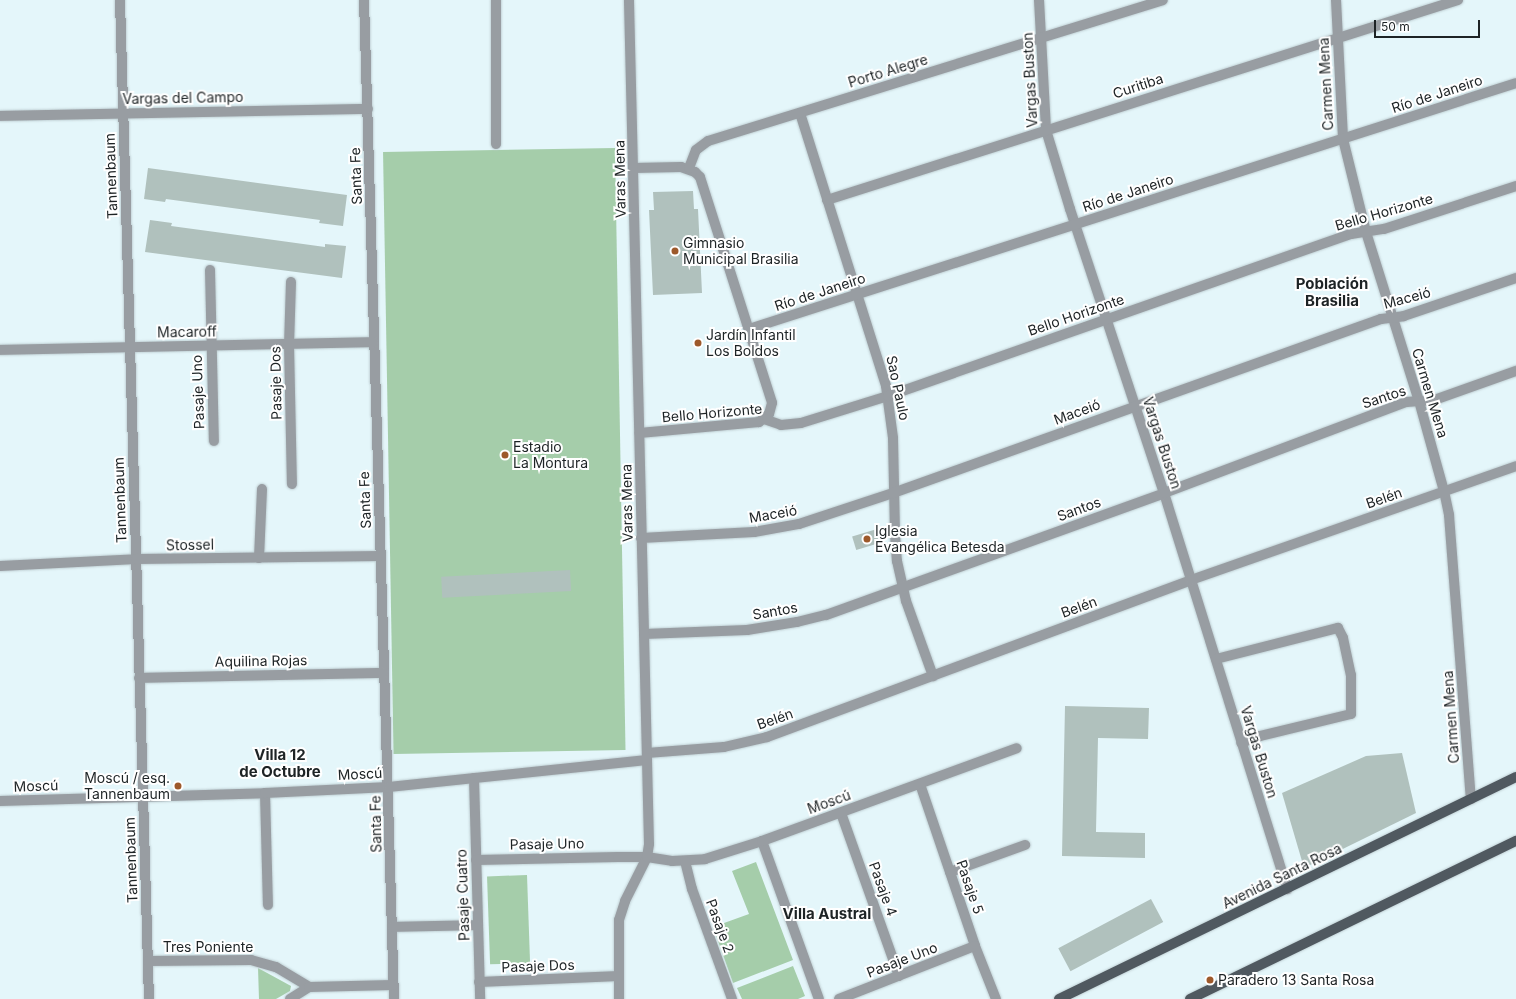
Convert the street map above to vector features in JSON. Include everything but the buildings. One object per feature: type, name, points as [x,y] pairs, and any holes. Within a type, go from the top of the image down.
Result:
[{"type":"main road","name":"Avenida Santa Rosa","points":[[1059,999],[1516,777]]},
{"type":"main road","points":[[1190,999],[1516,841]]},
{"type":"street","name":"Tannenbaum","points":[[120,0],[149,999]]},
{"type":"street","name":"Santa Fe","points":[[364,0],[384,673],[389,787],[394,999]]},
{"type":"street","points":[[496,0],[496,144]]},
{"type":"street","name":"Varas Mena","points":[[619,999],[618,927],[620,913],[646,857],[649,844],[629,0]]},
{"type":"street","name":"Vargas Buston","points":[[1040,0],[1046,130],[1075,225],[1164,492],[1287,889]]},
{"type":"street","name":"Porto Alegre","points":[[689,168],[696,150],[703,143],[1163,0]]},
{"type":"street","name":"Carmen Mena","points":[[1336,0],[1343,139],[1366,232],[1419,401],[1444,491],[1452,546],[1471,799]]},
{"type":"street","name":"Curitiba","points":[[827,200],[1458,0]]},
{"type":"street","name":"Río de Janeiro","points":[[749,329],[1516,83]]},
{"type":"street","name":"Vargas del Campo","points":[[0,116],[368,109]]},
{"type":"street","name":"Sao Paulo","points":[[800,113],[858,294],[888,396],[893,438],[895,540],[902,588],[933,676]]},
{"type":"street","points":[[633,168],[672,166],[689,168],[695,172],[704,184],[771,396],[771,409],[764,419]]},
{"type":"street","name":"Bello Horizonte","points":[[640,434],[753,423],[764,419],[781,425],[801,423],[888,396],[1351,234],[1384,229],[1516,186]]},
{"type":"street","name":"Pasaje Uno","points":[[210,270],[214,441]]},
{"type":"street","name":"Maceió","points":[[641,538],[733,534],[775,529],[822,517],[1382,319],[1404,316],[1516,278]]},
{"type":"street","name":"Pasaje Dos","points":[[290,282],[289,344],[292,484]]},
{"type":"street","name":"Macaroff","points":[[0,350],[374,342]]},
{"type":"street","name":"Santos","points":[[644,634],[747,630],[772,627],[826,615],[1406,402],[1434,400],[1516,371]]},
{"type":"street","name":"Belén","points":[[647,756],[724,747],[767,737],[1191,580],[1516,466]]},
{"type":"street","points":[[259,558],[262,489]]},
{"type":"street","name":"Stossel","points":[[0,566],[136,559],[381,556]]},
{"type":"street","points":[[1216,659],[1338,628],[1343,638],[1351,675],[1351,714],[1260,736],[1241,743]]},
{"type":"street","name":"Aquilina Rojas","points":[[139,678],[384,673]]},
{"type":"street","name":"Moscú","points":[[646,857],[685,861],[717,857],[762,842],[1017,748]]},
{"type":"street","name":"Moscú","points":[[0,801],[265,793],[389,787],[474,778],[647,756]]},
{"type":"street","name":"Pasaje Cuatro","points":[[474,778],[480,999]]},
{"type":"street","name":"Pasaje 5","points":[[920,784],[975,946],[996,999]]},
{"type":"street","points":[[265,793],[268,905]]},
{"type":"street","name":"Pasaje 4","points":[[841,813],[899,976]]},
{"type":"street","points":[[762,842],[818,999]]},
{"type":"street","points":[[950,872],[1025,845]]},
{"type":"street","name":"Pasaje Uno","points":[[476,860],[646,857]]},
{"type":"street","name":"Pasaje 2","points":[[685,861],[692,889],[732,999]]},
{"type":"street","points":[[392,927],[478,925]]},
{"type":"street","name":"Pasaje Uno","points":[[839,999],[975,946]]},
{"type":"street","name":"Tres Poniente","points":[[148,961],[251,960],[276,967],[309,987]]},
{"type":"street","name":"Pasaje Dos","points":[[479,982],[619,976]]},
{"type":"street","points":[[290,999],[309,987],[393,985]]},
{"type":"green space","name":"Estadio La Montura","points":[[615,148],[626,750],[394,754],[383,152]]},
{"type":"green space","points":[[756,862],[793,960],[733,983],[713,927],[749,914],[732,871]]},
{"type":"green space","points":[[527,875],[530,963],[490,964],[487,876]]},
{"type":"green space","points":[[793,966],[805,996],[798,999],[742,999],[737,988]]},
{"type":"green space","points":[[258,968],[291,986],[290,991],[276,999],[259,999]]},
{"type":"place","name":"Gimnasio Municipal Brasilia","points":[[675,251]]},
{"type":"place","name":"Jardín Infantil Los Boldos","points":[[698,343]]},
{"type":"place","name":"Estadio La Montura","points":[[505,455]]},
{"type":"place","name":"Iglesia Evangélica Betesda","points":[[867,539]]},
{"type":"place","name":"Moscú / esq. Tannenbaum","points":[[178,786]]},
{"type":"place","name":"Paradero 13 Santa Rosa","points":[[1210,980]]},
{"type":"district","name":"Población Brasilia","points":[[1332,292]]},
{"type":"district","name":"Villa 12 de Octubre","points":[[280,762]]},
{"type":"district","name":"Villa Austral","points":[[827,914]]}]
